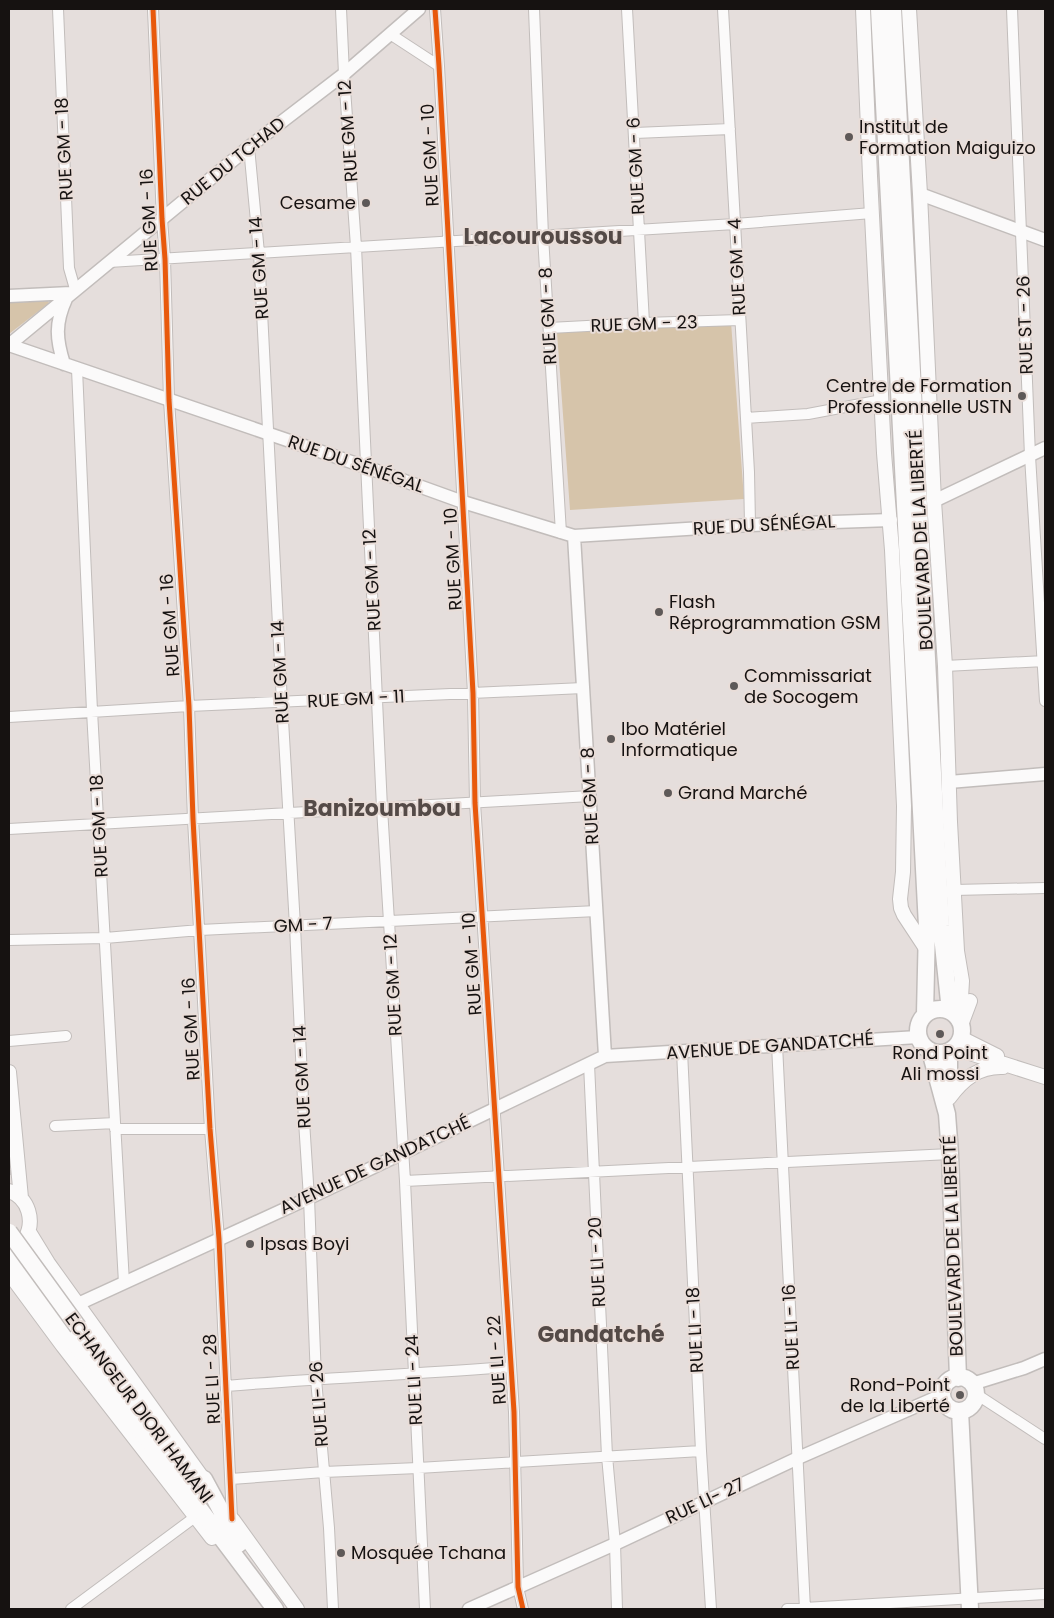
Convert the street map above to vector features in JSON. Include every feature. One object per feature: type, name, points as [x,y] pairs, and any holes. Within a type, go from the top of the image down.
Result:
[{"type":"main road","name":"BOULEVARD DE LA LIBERTÉ","points":[[863,9],[884,453],[890,520],[904,806],[903,872],[900,899],[904,915],[926,950]]},
{"type":"main road","name":"BOULEVARD DE LA LIBERTÉ","points":[[879,9],[926,917],[926,1014]]},
{"type":"main road","name":"BOULEVARD DE LA LIBERTÉ","points":[[893,9],[941,926],[955,1031],[948,1106],[950,1154],[969,1385]]},
{"type":"main road","name":"BOULEVARD DE LA LIBERTÉ","points":[[909,9],[920,194],[934,501],[945,666],[957,951],[966,964],[971,981],[970,1000],[955,1031]]},
{"type":"main road","points":[[955,1031],[936,1053],[930,1051],[921,1043],[918,1037],[918,1024],[926,1014],[937,1009],[955,1031],[1014,1068]]},
{"type":"main road","name":"BOULEVARD DE LA LIBERTÉ","points":[[930,1051],[948,1106]]},
{"type":"main road","points":[[948,1106],[965,1079],[985,1069],[997,1067],[1014,1068],[1045,1077]]},
{"type":"main road","points":[[9,1072],[15,1194],[26,1205],[30,1214],[29,1232],[23,1241],[9,1252]]},
{"type":"main road","points":[[9,1138],[9,1170]]},
{"type":"main road","name":"ECHANGEUR DIORI HAMANI","points":[[9,1232],[73,1331],[275,1609]]},
{"type":"main road","points":[[29,1232],[48,1263],[297,1609]]},
{"type":"main road","name":"ECHANGEUR DIORI HAMANI","points":[[9,1252],[73,1331],[288,1609]]},
{"type":"main road","points":[[10,1277],[195,1517],[269,1609]]},
{"type":"main road","points":[[953,1378],[969,1385],[973,1404],[965,1410],[960,1411],[950,1408],[943,1400],[942,1395],[945,1385],[953,1378]]},
{"type":"main road","points":[[960,1411],[970,1604]]},
{"type":"main road","points":[[204,1479],[239,1544]]},
{"type":"street","name":"RUE GM - 18","points":[[58,9],[71,293]]},
{"type":"street","name":"RUE GM - 16","points":[[153,9],[165,259],[168,400],[189,706],[193,819],[210,1129],[219,1238]]},
{"type":"street","name":"RUE GM - 12","points":[[341,9],[356,247],[382,808],[402,1152]]},
{"type":"street","name":"RUE DU TCHAD","points":[[9,345],[249,147],[344,74],[420,9]]},
{"type":"street","name":"RUE GM - 10","points":[[434,9],[439,66],[473,693],[475,803],[495,1108]]},
{"type":"street","name":"RUE GM - 8","points":[[534,9],[543,236],[561,533]]},
{"type":"street","name":"RUE GM - 6","points":[[627,9],[644,323]]},
{"type":"street","name":"RUE GM - 4","points":[[723,9],[746,418],[750,525]]},
{"type":"street","name":"RUE ST - 26","points":[[1012,9],[1030,456],[1045,701]]},
{"type":"street","points":[[390,34],[439,66]]},
{"type":"street","points":[[635,133],[730,129]]},
{"type":"street","name":"RUE GM - 14","points":[[249,147],[259,254],[309,1198]]},
{"type":"street","points":[[920,194],[1045,240]]},
{"type":"street","points":[[110,262],[735,224],[872,213]]},
{"type":"street","points":[[9,296],[71,293],[58,321],[57,335],[64,364]]},
{"type":"street","name":"RUE GM - 23","points":[[549,328],[740,320]]},
{"type":"street","name":"RUE DU SÉNÉGAL","points":[[9,345],[463,502],[574,536],[750,525],[890,520]]},
{"type":"street","name":"RUE GM - 18","points":[[77,369],[92,711],[124,1283]]},
{"type":"street","points":[[746,418],[808,414],[882,400]]},
{"type":"street","points":[[934,501],[1045,448]]},
{"type":"street","name":"RUE GM - 8","points":[[574,536],[605,1056]]},
{"type":"street","points":[[945,666],[1044,661]]},
{"type":"street","name":"RUE GM - 11","points":[[9,717],[189,706],[583,688]]},
{"type":"street","points":[[949,782],[1045,774]]},
{"type":"street","points":[[9,829],[590,796]]},
{"type":"street","points":[[954,890],[1045,888]]},
{"type":"street","name":"GM - 7","points":[[9,940],[105,938],[200,930],[597,911]]},
{"type":"street","points":[[9,1041],[66,1036]]},
{"type":"street","name":"AVENUE DE GANDATCHÉ","points":[[78,1304],[309,1198],[605,1056],[918,1037]]},
{"type":"street","name":"RUE LI - 16","points":[[777,1046],[805,1609]]},
{"type":"street","name":"RUE LI - 18","points":[[682,1051],[701,1452],[711,1609]]},
{"type":"street","name":"RUE LI - 20","points":[[589,1064],[607,1456],[615,1544],[617,1609]]},
{"type":"street","name":"RUE LI - 22","points":[[495,1108],[516,1462],[518,1587],[523,1609]]},
{"type":"street","points":[[55,1126],[210,1129]]},
{"type":"street","name":"RUE LI - 24","points":[[402,1152],[405,1181],[425,1609]]},
{"type":"street","points":[[405,1181],[950,1154]]},
{"type":"street","name":"RUE LI- 26","points":[[309,1198],[316,1379],[329,1528],[333,1609]]},
{"type":"street","name":"RUE LI - 28","points":[[219,1238],[232,1519]]},
{"type":"street","points":[[969,1385],[1024,1368],[1045,1359]]},
{"type":"street","points":[[226,1386],[511,1367]]},
{"type":"street","points":[[969,1385],[1045,1439]]},
{"type":"street","name":"RUE LI- 27","points":[[469,1609],[615,1544],[798,1458],[942,1395]]},
{"type":"street","points":[[231,1479],[324,1472],[701,1452]]},
{"type":"street","points":[[72,1609],[195,1517]]},
{"type":"street","points":[[787,1609],[970,1604],[1045,1594]]},
{"type":"shaded area","points":[[48,301],[49,303],[9,334],[9,303]]},
{"type":"shaded area","points":[[731,322],[744,499],[570,510],[557,333]]},
{"type":"tunnel","points":[[9,1170],[9,1175]]},
{"type":"cycle path","points":[[153,9],[165,259],[169,400],[189,706],[193,819],[210,1129],[219,1239],[232,1519]]},
{"type":"cycle path","points":[[435,9],[473,693],[475,803],[514,1412],[518,1587],[523,1609]]},
{"type":"place","name":"Institut de Formation Maiguizo","points":[[849,137]]},
{"type":"place","name":"Cesame","points":[[366,203]]},
{"type":"place","name":"Centre de Formation Professionnelle USTN","points":[[1022,396]]},
{"type":"place","name":"Flash Réprogrammation GSM","points":[[659,612]]},
{"type":"place","name":"Commissariat de Socogem","points":[[734,686]]},
{"type":"place","name":"Ibo Matériel Informatique","points":[[611,739]]},
{"type":"place","name":"Grand Marché","points":[[668,793]]},
{"type":"place","name":"Rond Point Ali mossi","points":[[940,1034]]},
{"type":"place","name":"Ipsas Boyi","points":[[250,1244]]},
{"type":"place","name":"Rond-Point de la Liberté","points":[[960,1395]]},
{"type":"place","name":"Mosquée Tchana","points":[[341,1553]]},
{"type":"district","name":"Lacouroussou","points":[[543,236]]},
{"type":"district","name":"Banizoumbou","points":[[382,808]]},
{"type":"district","name":"Gandatché","points":[[601,1334]]}]
